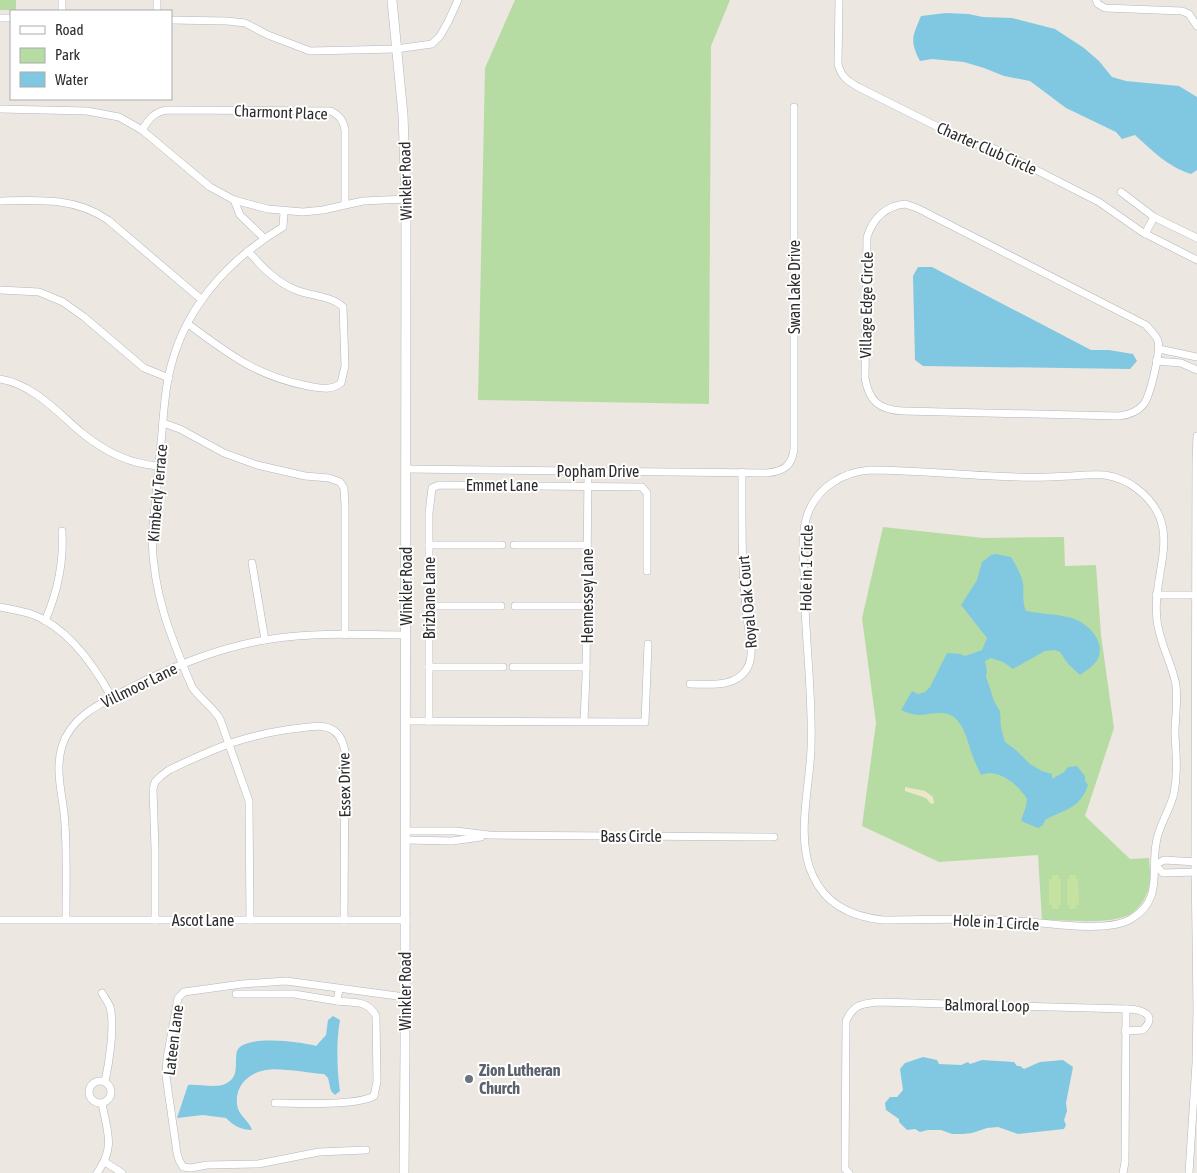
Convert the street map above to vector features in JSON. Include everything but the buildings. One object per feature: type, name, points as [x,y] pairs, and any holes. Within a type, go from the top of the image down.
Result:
[{"type":"street","name":"Winkler Road","points":[[392,0],[406,149],[406,920],[404,1173]]},
{"type":"street","points":[[172,20],[245,23],[268,35],[310,51],[396,49],[432,44],[440,36],[458,0]]},
{"type":"street","name":"Charter Club Circle","points":[[838,0],[838,64],[840,72],[845,79],[966,141],[989,146],[1099,202],[1145,234],[1197,260]]},
{"type":"street","points":[[1096,0],[1098,4],[1105,8],[1182,11],[1189,14],[1197,26]]},
{"type":"street","name":"Swan Lake Drive","points":[[789,466],[793,458],[794,449],[794,107]]},
{"type":"street","points":[[0,109],[103,112],[127,120],[142,130],[210,187],[234,200],[251,205],[284,212],[323,210],[345,204],[363,202],[406,200]]},
{"type":"street","name":"Charmont Place","points":[[142,130],[158,111],[166,110],[331,112],[339,115],[344,122],[345,204]]},
{"type":"street","points":[[1121,192],[1154,217],[1197,238]]},
{"type":"street","points":[[234,200],[240,215],[264,238]]},
{"type":"street","points":[[0,201],[64,202],[91,209],[108,220],[202,300]]},
{"type":"street","name":"Village Edge Circle","points":[[905,204],[917,208],[1136,319],[1153,332],[1158,340],[1158,349],[1148,398],[1136,412],[1128,415],[903,412],[884,408],[877,404],[869,394],[865,378],[867,237],[869,229],[878,217],[892,208],[905,204]]},
{"type":"street","name":"Kimberly Terrace","points":[[250,920],[249,801],[229,742],[216,712],[197,694],[182,663],[161,606],[154,573],[152,537],[168,378],[179,343],[202,300],[229,266],[264,238],[283,226],[284,212]]},
{"type":"street","points":[[1145,234],[1154,217]]},
{"type":"street","points":[[188,324],[238,360],[272,376],[318,388],[335,388],[341,383],[345,366],[343,307],[337,301],[305,293],[288,286],[266,271],[248,251]]},
{"type":"street","points":[[0,290],[39,292],[63,302],[84,317],[144,368],[168,378]]},
{"type":"street","points":[[1158,349],[1197,357]]},
{"type":"street","points":[[1181,363],[1183,353]]},
{"type":"street","points":[[1156,361],[1181,363],[1197,370]]},
{"type":"street","points":[[0,379],[19,385],[36,394],[102,447],[134,462],[158,466]]},
{"type":"street","points":[[163,424],[180,429],[224,453],[256,465],[305,476],[329,478],[340,482],[344,488],[345,506],[345,634]]},
{"type":"street","points":[[1189,1173],[1197,1036],[1197,436]]},
{"type":"street","name":"Popham Drive","points":[[406,469],[776,472],[789,466]]},
{"type":"street","name":"Hennessey Lane","points":[[584,721],[588,471]]},
{"type":"street","name":"Hole in 1 Circle","points":[[861,471],[912,471],[1022,477],[1104,475],[1120,479],[1136,488],[1148,498],[1163,528],[1165,545],[1156,595],[1158,628],[1176,684],[1175,733],[1177,767],[1173,794],[1156,840],[1155,865],[1156,877],[1154,886],[1143,909],[1130,920],[1114,924],[1065,925],[1002,920],[883,920],[853,914],[831,900],[812,874],[807,858],[806,802],[812,717],[804,608],[803,556],[805,523],[815,500],[830,484],[845,475],[861,471]]},
{"type":"street","name":"Royal Oak Court","points":[[690,684],[728,683],[742,675],[750,662],[751,646],[742,572],[742,472]]},
{"type":"street","name":"Emmet Lane","points":[[443,485],[642,487],[647,493],[647,571]]},
{"type":"street","name":"Brizbane Lane","points":[[429,721],[429,513],[432,488],[443,485]]},
{"type":"street","points":[[46,620],[62,569],[62,531]]},
{"type":"street","points":[[429,545],[502,545]]},
{"type":"street","points":[[514,545],[587,545]]},
{"type":"street","points":[[252,563],[265,640]]},
{"type":"street","points":[[1156,595],[1196,594]]},
{"type":"street","points":[[429,606],[501,606]]},
{"type":"street","points":[[515,606],[587,606]]},
{"type":"street","points":[[0,607],[46,620],[61,631],[96,671],[112,698]]},
{"type":"street","name":"Villmoor Lane","points":[[66,919],[65,824],[59,780],[60,754],[65,738],[76,722],[88,711],[182,663],[223,650],[265,640],[298,636],[345,634],[406,635]]},
{"type":"street","points":[[406,721],[646,722],[648,644]]},
{"type":"street","points":[[429,667],[503,667]]},
{"type":"street","points":[[513,667],[586,667]]},
{"type":"street","name":"Essex Drive","points":[[155,920],[153,790],[155,782],[169,770],[229,742],[274,731],[314,726],[331,728],[338,734],[345,751],[344,920]]},
{"type":"street","name":"Bass Circle","points":[[406,836],[452,841],[489,836],[774,837]]},
{"type":"street","points":[[1196,862],[1164,860],[1155,865],[1163,873],[1196,872]]},
{"type":"street","name":"Ascot Lane","points":[[0,920],[406,920]]},
{"type":"street","points":[[278,994],[279,982]]},
{"type":"street","name":"Lateen Lane","points":[[366,1150],[319,1152],[258,1164],[191,1168],[183,1166],[179,1160],[168,1094],[167,1058],[178,998],[184,992],[242,984],[279,982],[305,983],[405,997]]},
{"type":"street","points":[[338,1001],[339,989]]},
{"type":"street","points":[[102,993],[109,1005],[111,1014],[110,1058],[105,1082]]},
{"type":"street","points":[[236,994],[294,994],[367,1005],[376,1016],[377,1081],[374,1096],[360,1101],[275,1103]]},
{"type":"street","name":"Balmoral Loop","points":[[848,1173],[845,1169],[846,1021],[851,1011],[860,1004],[888,1002],[1126,1009]]},
{"type":"street","points":[[1123,1173],[1125,1162],[1125,1032],[1126,1009],[1137,1009],[1145,1012],[1148,1022],[1143,1030],[1125,1032]]},
{"type":"street","points":[[105,1082],[110,1088],[109,1099],[102,1103],[92,1100],[89,1093],[94,1083],[105,1082]]},
{"type":"street","points":[[97,1173],[105,1162],[110,1147],[102,1103]]},
{"type":"street","points":[[105,1162],[122,1173]]},
{"type":"green space","points":[[0,0],[16,0],[16,10],[0,10]]},
{"type":"green space","points":[[515,0],[730,0],[711,46],[709,404],[478,400],[485,68]]},
{"type":"green space","points":[[883,527],[983,538],[1064,537],[1065,566],[1096,565],[1101,635],[1114,728],[1085,816],[1130,859],[1149,858],[1149,886],[1142,903],[1134,912],[1124,917],[1105,920],[1042,920],[1038,855],[939,862],[862,826],[876,723],[862,618]]},
{"type":"green space","points":[[1052,875],[1059,875],[1059,879],[1061,879],[1061,905],[1059,905],[1059,909],[1052,909],[1052,905],[1049,905],[1049,879],[1052,879]]},
{"type":"green space","points":[[1069,875],[1076,875],[1076,879],[1078,879],[1079,905],[1076,905],[1076,909],[1069,909],[1069,905],[1067,905],[1067,879],[1069,879]]},
{"type":"sand","points":[[905,787],[925,791],[933,797],[934,803],[931,804],[926,798],[905,791]]},
{"type":"water","points":[[946,13],[1012,18],[1055,29],[1084,48],[1099,61],[1112,77],[1126,81],[1179,86],[1197,97],[1197,170],[1191,174],[1182,171],[1161,158],[1135,135],[1122,139],[1116,132],[1066,108],[1030,81],[1004,76],[964,62],[932,59],[920,61],[914,48],[913,38],[921,16]]},
{"type":"water","points":[[918,267],[932,267],[1091,350],[1109,350],[1133,354],[1137,361],[1130,369],[923,366],[915,360],[913,276]]},
{"type":"water","points":[[991,555],[1011,557],[1016,566],[1023,583],[1026,611],[1078,620],[1093,632],[1097,638],[1100,650],[1096,662],[1080,675],[1068,664],[1060,652],[1055,650],[1045,651],[1013,669],[1003,662],[991,658],[985,661],[986,676],[994,701],[1000,711],[1001,728],[1005,742],[1030,764],[1052,774],[1052,779],[1064,772],[1068,767],[1077,766],[1085,776],[1085,781],[1088,785],[1085,793],[1076,804],[1045,820],[1043,825],[1038,828],[1021,821],[1027,799],[1019,788],[1001,776],[988,773],[981,775],[962,726],[953,716],[946,713],[916,715],[901,710],[912,691],[918,694],[925,692],[930,687],[947,653],[965,656],[982,650],[987,638],[961,605],[977,580],[982,562]]},
{"type":"water","points":[[333,1016],[340,1020],[337,1056],[340,1091],[335,1095],[331,1091],[328,1078],[324,1074],[271,1069],[248,1077],[238,1092],[238,1108],[252,1130],[238,1127],[226,1118],[203,1115],[177,1118],[188,1085],[218,1086],[227,1083],[234,1077],[237,1051],[242,1046],[250,1042],[274,1041],[316,1046],[326,1035],[328,1020]]},
{"type":"water","points":[[923,1057],[937,1060],[939,1064],[961,1065],[982,1060],[1014,1062],[1017,1066],[1024,1069],[1040,1062],[1063,1060],[1073,1067],[1066,1103],[1067,1111],[1064,1120],[1066,1125],[1064,1129],[1018,1134],[998,1127],[963,1134],[952,1134],[941,1130],[920,1132],[915,1129],[907,1130],[899,1122],[899,1119],[886,1110],[885,1103],[890,1097],[897,1097],[903,1090],[900,1069],[905,1063]]},
{"type":"place","name":"Zion Lutheran Church","points":[[469,1079]]}]
